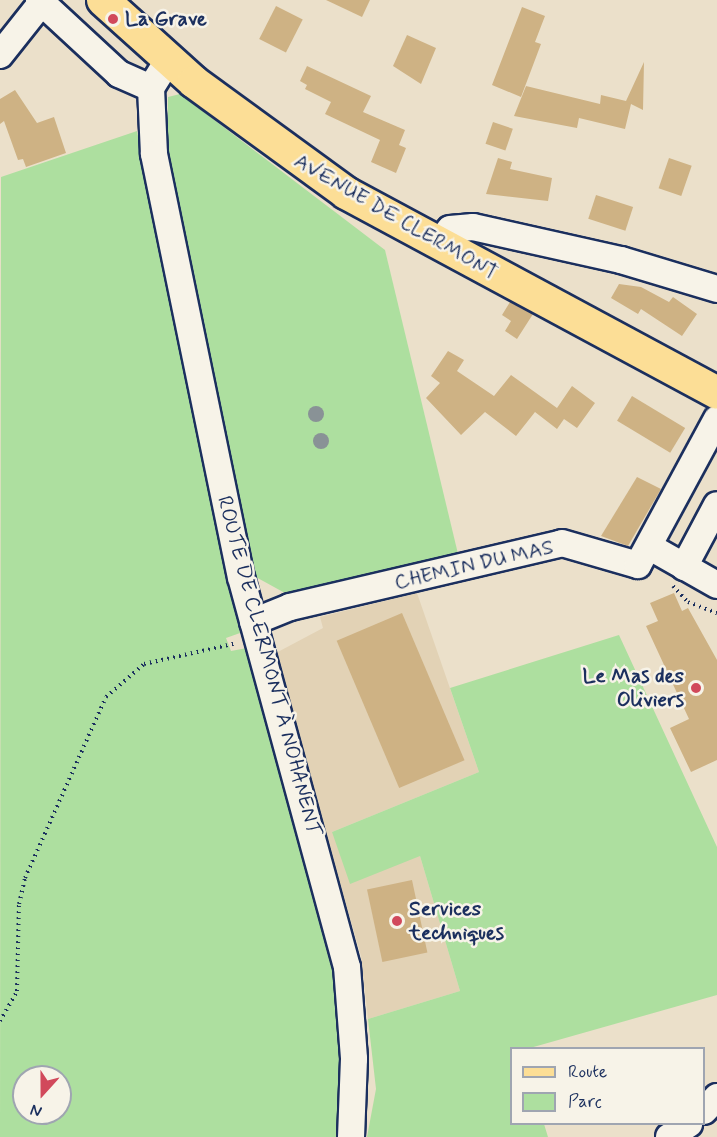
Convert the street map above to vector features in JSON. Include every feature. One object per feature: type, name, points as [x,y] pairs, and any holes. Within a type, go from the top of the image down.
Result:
[{"type":"main road","name":"AVENUE DE CLERMONT","points":[[103,0],[169,59],[285,153],[438,243],[717,393]]},
{"type":"street","points":[[0,55],[40,1],[119,74],[151,88],[169,59]]},
{"type":"street","name":"ROUTE DE CLERMONT À NOHANENT","points":[[151,88],[163,206],[256,630],[347,967],[354,1059],[351,1137]]},
{"type":"street","points":[[438,243],[450,229],[473,227],[621,260],[717,289]]},
{"type":"street","points":[[644,556],[717,419]]},
{"type":"street","points":[[684,567],[717,505]]},
{"type":"street","name":"CHEMIN DU MAS","points":[[256,630],[290,607],[562,543],[644,556],[684,567],[717,585]]},
{"type":"street","points":[[705,1110],[717,1097]]},
{"type":"street","points":[[669,1137],[687,1125]]},
{"type":"path","points":[[0,1021],[17,992],[19,904],[25,878],[106,697],[144,664],[256,630]]},
{"type":"shaded area","points":[[417,593],[479,772],[332,832],[420,856],[460,991],[368,1019],[361,956],[274,654],[323,628],[320,617]]},
{"type":"green space","points":[[180,94],[385,250],[459,558],[294,598],[254,576],[167,162],[168,97]]},
{"type":"green space","points":[[137,131],[240,633],[226,638],[231,651],[247,648],[333,938],[344,1110],[339,1137],[0,1137],[1,177]]},
{"type":"green space","points":[[619,635],[717,847],[717,995],[534,1047],[510,1047],[510,1125],[544,1125],[548,1137],[367,1137],[376,1089],[368,1019],[460,991],[420,856],[350,884],[332,832],[479,772],[450,688]]},
{"type":"building","points":[[326,0],[370,0],[362,17]]},
{"type":"building","points":[[276,6],[303,20],[286,53],[259,39]]},
{"type":"building","points":[[522,7],[545,16],[535,42],[541,44],[521,97],[492,85]]},
{"type":"building","points":[[407,35],[436,48],[421,84],[393,66]]},
{"type":"building","points":[[644,62],[643,110],[631,104],[625,129],[579,118],[577,128],[514,116],[526,86],[600,104],[601,95],[626,101]]},
{"type":"building","points":[[307,66],[371,96],[363,112],[405,130],[399,145],[406,148],[396,173],[371,162],[380,140],[325,114],[331,102],[305,89],[307,85],[300,81]]},
{"type":"building","points":[[15,90],[37,123],[54,117],[66,153],[26,167],[23,159],[18,160],[4,121],[0,124],[0,99]]},
{"type":"building","points":[[493,122],[513,129],[505,151],[486,144]]},
{"type":"building","points":[[498,158],[512,162],[510,169],[552,178],[548,201],[486,194]]},
{"type":"building","points":[[669,158],[692,166],[681,196],[659,188]]},
{"type":"building","points":[[596,195],[633,207],[625,231],[588,219]]},
{"type":"building","points":[[619,284],[641,287],[669,302],[673,297],[697,314],[682,336],[641,309],[638,314],[611,298]]},
{"type":"building","points":[[510,302],[533,314],[517,339],[505,331],[511,321],[502,315]]},
{"type":"building","points":[[448,351],[464,360],[457,371],[494,396],[511,375],[557,408],[572,386],[595,403],[577,428],[564,419],[557,429],[535,412],[516,436],[485,412],[461,435],[426,398],[440,383],[431,376]]},
{"type":"building","points":[[632,396],[685,428],[670,453],[617,421]]},
{"type":"building","points":[[637,477],[661,489],[628,546],[601,536]]},
{"type":"building","name":"Le Mas des Oliviers","points":[[674,593],[682,611],[688,608],[717,660],[717,760],[691,772],[670,728],[689,719],[646,626],[658,621],[650,603]]},
{"type":"building","points":[[402,613],[465,760],[399,788],[337,641]]},
{"type":"building","name":"Services techniques","points":[[412,880],[427,952],[382,962],[367,890]]},
{"type":"place","name":"La Grave","points":[[113,19]]},
{"type":"place","name":"Le Mas des Oliviers","points":[[696,688]]},
{"type":"place","name":"Services techniques","points":[[397,921]]}]
